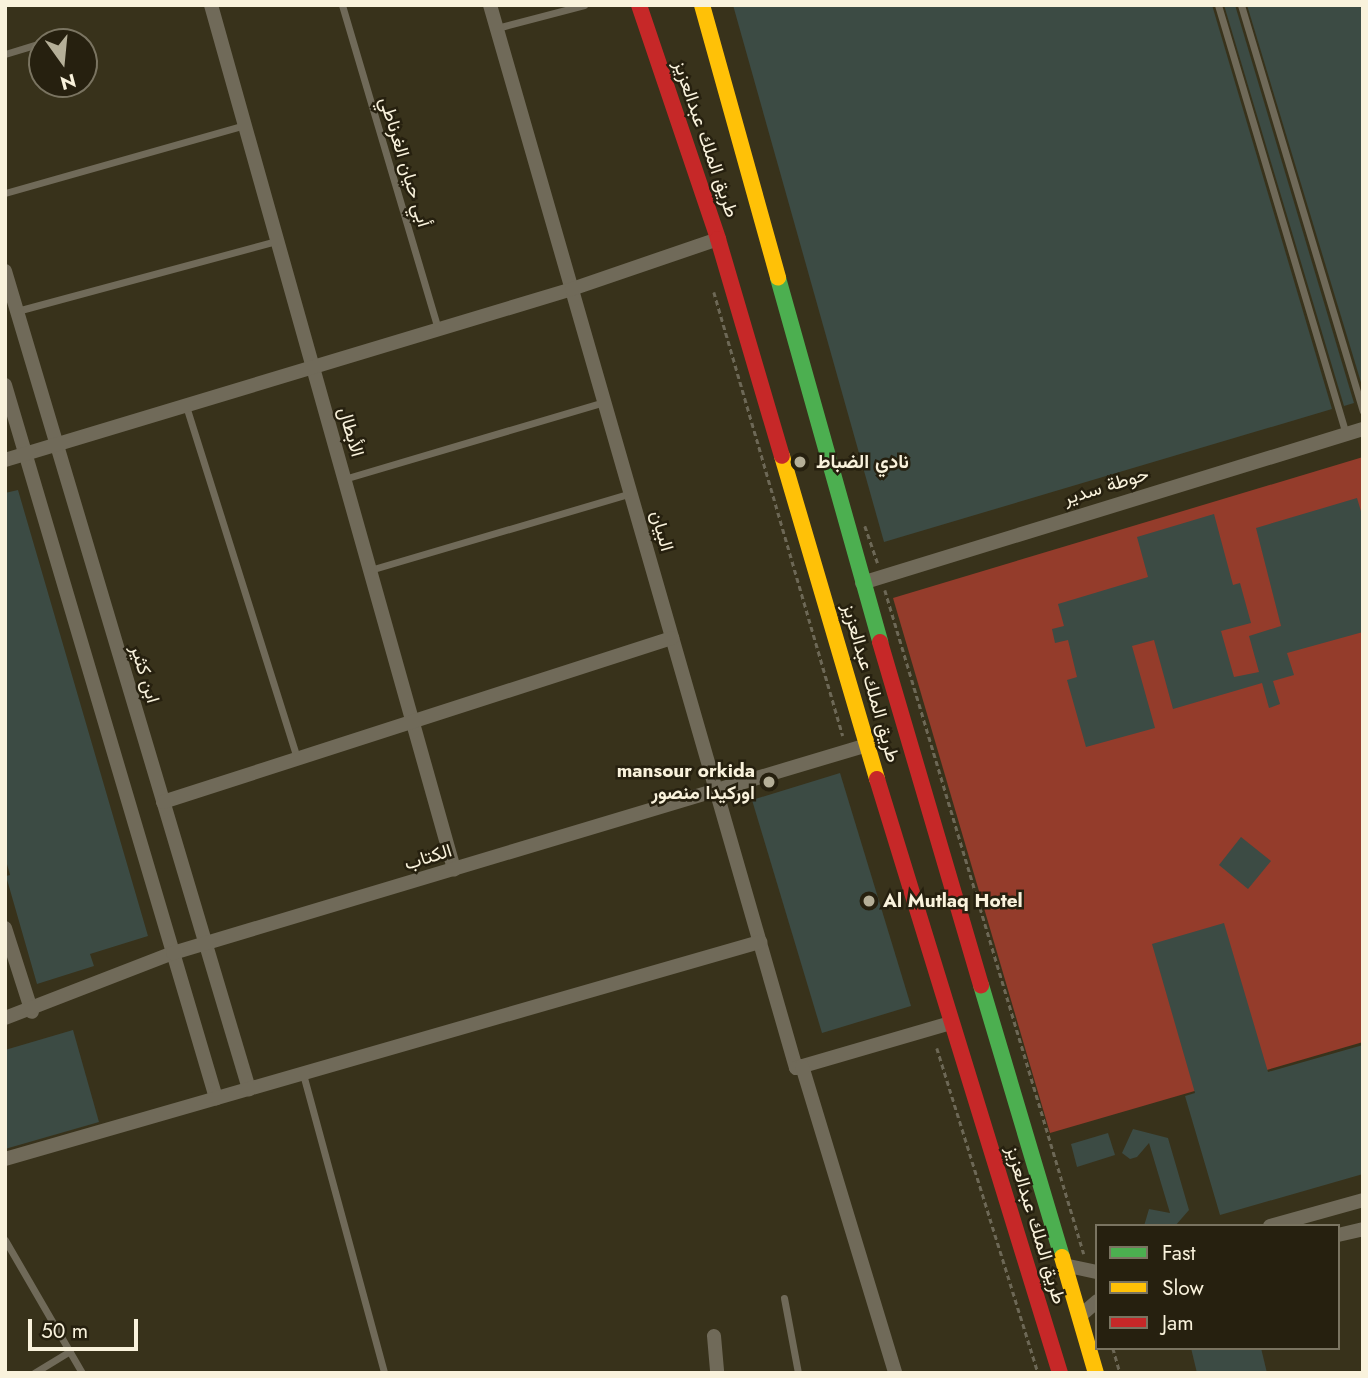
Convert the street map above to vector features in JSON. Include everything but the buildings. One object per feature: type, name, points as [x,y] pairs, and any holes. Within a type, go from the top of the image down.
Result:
[{"type":"main road","name":"طريق الملك عبدالعزيز","points":[[639,5],[718,239],[867,745],[1060,1373]]},
{"type":"main road","name":"طريق الملك عبدالعزيز","points":[[702,6],[862,583],[1096,1373]]},
{"type":"street","name":"الأبطال","points":[[211,5],[454,869]]},
{"type":"street","name":"البيان","points":[[490,5],[760,942],[895,1373]]},
{"type":"street","points":[[5,460],[572,289],[718,239]]},
{"type":"street","name":"ابن كثير","points":[[5,271],[249,1089]]},
{"type":"street","points":[[5,385],[216,1098]]},
{"type":"street","name":"حوطة سدير","points":[[862,583],[1363,429]]},
{"type":"street","points":[[163,802],[672,638]]},
{"type":"street","name":"الكتاب","points":[[5,1018],[32,1012],[173,953],[867,745]]},
{"type":"street","points":[[5,928],[32,1012]]},
{"type":"street","points":[[5,1160],[760,942]]},
{"type":"street","points":[[799,1067],[951,1023]]},
{"type":"street","points":[[1277,1224],[1363,1200]]},
{"type":"street","points":[[1340,1236],[1363,1230]]},
{"type":"street","points":[[1064,1265],[1095,1272]]},
{"type":"street","points":[[1080,1316],[1095,1303]]},
{"type":"street","points":[[714,1336],[717,1373]]},
{"type":"lane","name":"أبي حيان الغرناطي","points":[[342,5],[438,329]]},
{"type":"lane","points":[[497,28],[584,5]]},
{"type":"lane","points":[[1218,5],[1346,434]]},
{"type":"lane","points":[[1241,5],[1363,411]]},
{"type":"lane","points":[[5,54],[28,48]]},
{"type":"lane","points":[[5,193],[245,125]]},
{"type":"lane","points":[[17,311],[278,241]]},
{"type":"lane","points":[[344,479],[604,402]]},
{"type":"lane","points":[[186,405],[297,759]]},
{"type":"lane","points":[[370,570],[631,493]]},
{"type":"lane","points":[[302,1073],[384,1373]]},
{"type":"lane","points":[[5,1240],[82,1373]]},
{"type":"lane","points":[[784,1298],[798,1373]]},
{"type":"lane","points":[[34,1373],[70,1351]]},
{"type":"path","points":[[713,285],[848,751]]},
{"type":"path","points":[[884,587],[1084,1255]]},
{"type":"path","points":[[937,1048],[1038,1373]]},
{"type":"path","points":[[1114,1350],[1120,1373]]},
{"type":"shaded area","points":[[1363,457],[1363,1042],[1050,1133],[893,598]]},
{"type":"traffic: fast","points":[[778,278],[880,642]]},
{"type":"traffic: fast","points":[[981,985],[1062,1257]]},
{"type":"traffic: slow","points":[[702,5],[778,278]]},
{"type":"traffic: slow","points":[[782,456],[877,779]]},
{"type":"traffic: slow","points":[[1062,1257],[1096,1373]]},
{"type":"traffic: jam","points":[[639,5],[718,239],[782,456]]},
{"type":"traffic: jam","points":[[880,642],[981,985]]},
{"type":"traffic: jam","points":[[877,779],[1060,1373]]},
{"type":"place","name":"نادي الضباط","points":[[800,462]]},
{"type":"place","name":"mansour orkida اوركيدا منصور","points":[[769,782]]},
{"type":"place","name":"Al Mutlaq Hotel","points":[[869,901]]}]
